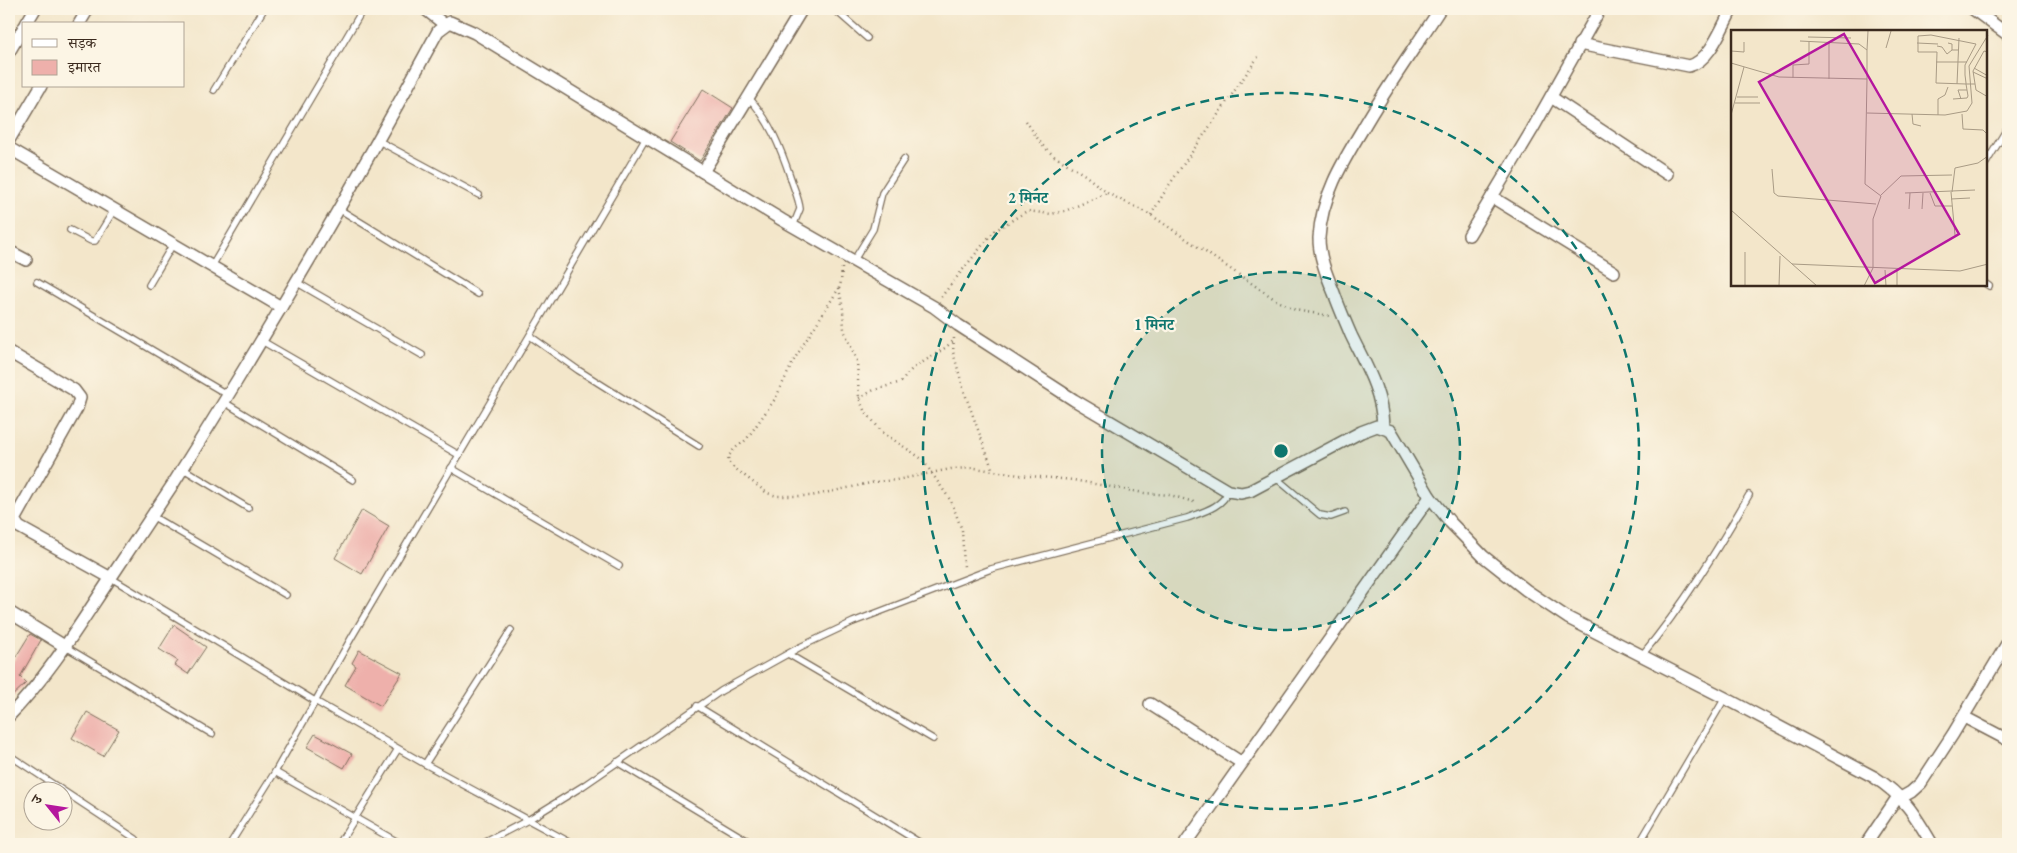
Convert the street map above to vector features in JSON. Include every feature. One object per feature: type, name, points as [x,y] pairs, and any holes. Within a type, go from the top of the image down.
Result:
[{"type":"street","points":[[27,22],[35,9]]},
{"type":"street","points":[[80,22],[88,9]]},
{"type":"street","points":[[425,9],[444,24]]},
{"type":"street","points":[[703,172],[802,9]]},
{"type":"street","points":[[1383,427],[1383,410],[1375,380],[1344,318],[1321,253],[1320,238],[1328,194],[1344,160],[1401,65],[1440,9]]},
{"type":"street","points":[[1469,235],[1551,97],[1600,9]]},
{"type":"street","points":[[1580,44],[1690,66],[1702,61],[1708,54],[1732,9]]},
{"type":"street","points":[[1972,9],[2007,34]]},
{"type":"street","points":[[9,716],[43,678],[66,647],[152,516],[262,341],[438,31],[444,24],[450,22],[475,33],[793,226],[934,307],[958,325],[1074,400],[1228,491],[1241,493],[1250,491],[1361,432],[1377,426],[1391,431],[1430,496],[1450,522],[1482,556],[1526,590],[1568,618],[1874,777],[1901,797],[1913,811],[1932,844]]},
{"type":"street","points":[[9,52],[22,30]]},
{"type":"street","points":[[9,140],[40,88]]},
{"type":"street","points":[[1551,97],[1667,174]]},
{"type":"street","points":[[9,148],[281,307]]},
{"type":"street","points":[[1492,197],[1614,272]]},
{"type":"street","points":[[9,250],[26,260]]},
{"type":"street","points":[[9,352],[74,390],[80,398],[77,408],[14,520],[19,527],[110,578]]},
{"type":"street","points":[[1185,844],[1430,496]]},
{"type":"street","points":[[9,612],[66,647]]},
{"type":"street","points":[[1866,844],[1885,814],[1901,797],[1911,792],[1921,783],[2008,642]]},
{"type":"street","points":[[1150,704],[1242,763]]},
{"type":"street","points":[[1964,716],[2008,740]]},
{"type":"lane","points":[[214,90],[264,9]]},
{"type":"lane","points":[[212,266],[363,9]]},
{"type":"lane","points":[[834,9],[867,38]]},
{"type":"lane","points":[[748,97],[762,112],[769,124],[789,173],[800,209],[793,226]]},
{"type":"lane","points":[[1987,161],[2008,127]]},
{"type":"lane","points":[[230,844],[275,772],[451,468],[646,138]]},
{"type":"lane","points":[[377,140],[479,195]]},
{"type":"lane","points":[[849,257],[873,229],[882,193],[904,159]]},
{"type":"lane","points":[[338,209],[478,294]]},
{"type":"lane","points":[[70,230],[91,241],[96,241],[114,210]]},
{"type":"lane","points":[[148,285],[173,244]]},
{"type":"lane","points":[[37,282],[226,398],[353,480]]},
{"type":"lane","points":[[296,282],[422,355]]},
{"type":"lane","points":[[530,336],[578,370],[700,446]]},
{"type":"lane","points":[[262,341],[459,455]]},
{"type":"lane","points":[[182,468],[248,508]]},
{"type":"lane","points":[[451,468],[619,566]]},
{"type":"lane","points":[[1275,477],[1320,515],[1331,517],[1345,512]]},
{"type":"lane","points":[[482,844],[528,820],[583,786],[721,691],[788,654],[853,622],[964,579],[1014,562],[1187,518],[1216,506],[1226,498],[1228,491]]},
{"type":"lane","points":[[1642,655],[1675,613],[1719,546],[1749,494]]},
{"type":"lane","points":[[152,516],[286,595]]},
{"type":"lane","points":[[110,578],[398,749],[573,844]]},
{"type":"lane","points":[[425,764],[511,630]]},
{"type":"lane","points":[[66,647],[212,734]]},
{"type":"lane","points":[[788,654],[933,739]]},
{"type":"lane","points":[[1639,844],[1725,698]]},
{"type":"lane","points":[[697,706],[922,844]]},
{"type":"lane","points":[[339,844],[398,749]]},
{"type":"lane","points":[[9,755],[136,839]]},
{"type":"lane","points":[[617,762],[753,844]]},
{"type":"lane","points":[[275,772],[356,816],[401,844]]},
{"type":"path","points":[[1151,216],[1167,188],[1258,57]]},
{"type":"path","points":[[1026,121],[1042,145],[1107,193],[1151,216],[1276,300],[1295,310],[1344,318]]},
{"type":"path","points":[[934,307],[993,232],[1027,211],[1051,214],[1074,209],[1107,193]]},
{"type":"path","points":[[849,257],[839,288],[795,358],[775,398],[746,440],[734,449],[728,457],[729,462],[767,492],[777,496],[793,497],[825,493],[932,472],[975,468],[1074,480],[1144,493],[1170,495],[1206,506],[1216,506]]},
{"type":"path","points":[[839,288],[844,330],[857,361],[859,398],[864,410],[882,432],[922,459],[951,501],[962,530],[964,579]]},
{"type":"path","points":[[958,325],[953,341],[953,352],[964,391],[994,471]]},
{"type":"path","points":[[859,398],[874,390],[901,382],[912,368],[953,341]]},
{"type":"building","points":[[703,89],[733,108],[700,161],[670,142]]},
{"type":"building","points":[[362,510],[389,526],[362,574],[335,558]]},
{"type":"building","points":[[174,625],[206,647],[188,674],[175,665],[178,661],[159,649]]},
{"type":"building","points":[[30,634],[41,640],[20,677],[26,683],[9,699],[9,668]]},
{"type":"building","points":[[359,650],[402,673],[381,706],[345,685],[356,666],[352,663]]},
{"type":"building","points":[[87,712],[119,730],[103,756],[72,738]]},
{"type":"building","points":[[315,734],[352,754],[344,768],[307,747]]}]
